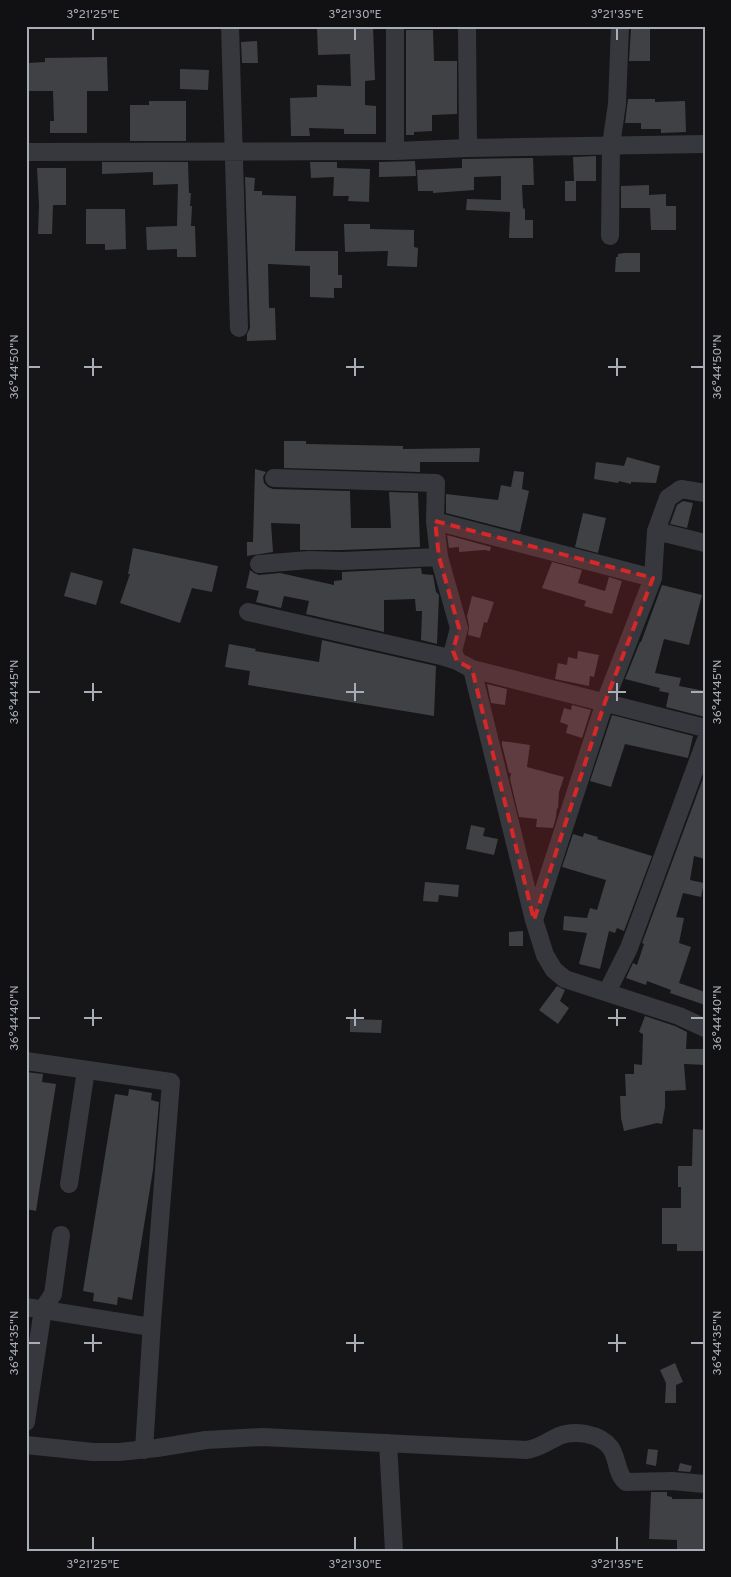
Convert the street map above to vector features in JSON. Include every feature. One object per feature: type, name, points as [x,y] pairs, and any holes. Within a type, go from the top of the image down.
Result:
[{"type":"street","points":[[230,26],[239,328]]},
{"type":"street","points":[[395,26],[395,151]]},
{"type":"street","points":[[467,26],[468,148]]},
{"type":"street","points":[[610,236],[611,145],[617,104],[620,26]]},
{"type":"street","points":[[26,152],[395,151],[705,144]]},
{"type":"street","points":[[274,478],[436,483],[435,521],[439,557],[459,628],[453,651],[464,665],[545,955],[554,970],[565,979],[680,1016],[705,1028]]},
{"type":"street","points":[[534,920],[605,702],[652,578],[656,531],[668,498],[681,489],[705,493]]},
{"type":"street","points":[[435,521],[652,578]]},
{"type":"street","points":[[656,531],[705,543]]},
{"type":"street","points":[[259,564],[309,560],[342,561],[439,557]]},
{"type":"street","points":[[248,612],[441,656],[464,665],[705,728]]},
{"type":"street","points":[[607,992],[629,948],[705,742]]},
{"type":"street","points":[[26,1061],[171,1082],[151,1327],[144,1450]]},
{"type":"street","points":[[69,1184],[86,1070]]},
{"type":"street","points":[[26,1422],[34,1308],[52,1294],[61,1235]]},
{"type":"street","points":[[34,1308],[151,1327]]},
{"type":"street","points":[[26,1445],[93,1452],[144,1450],[206,1440],[243,1438],[526,1450],[534,1449],[564,1434],[584,1434],[600,1439],[610,1447],[622,1478],[626,1482],[672,1481],[705,1484]]},
{"type":"street","points":[[388,1443],[394,1551]]},
{"type":"highlighted area","points":[[435,521],[653,578],[605,702],[534,920],[472,669],[457,661],[453,651],[459,628],[439,557]]},
{"type":"building","points":[[373,26],[375,80],[365,81],[365,105],[376,106],[376,134],[344,134],[344,129],[309,128],[310,136],[291,136],[290,98],[317,97],[317,85],[351,86],[350,54],[318,55],[317,27]]},
{"type":"building","points":[[631,29],[650,29],[650,61],[629,61]]},
{"type":"building","points":[[406,30],[433,30],[434,61],[457,61],[457,114],[432,115],[432,131],[414,132],[414,135],[406,135]]},
{"type":"building","points":[[257,41],[258,63],[242,63],[241,42]]},
{"type":"building","points":[[107,57],[108,91],[87,91],[87,133],[50,133],[50,121],[54,121],[53,91],[29,91],[28,63],[45,62],[45,58]]},
{"type":"building","points":[[180,69],[209,70],[208,90],[180,89]]},
{"type":"building","points":[[628,99],[655,99],[655,102],[685,101],[686,132],[661,133],[661,129],[641,129],[641,123],[625,123]]},
{"type":"building","points":[[149,101],[186,101],[186,141],[130,141],[130,105],[149,105]]},
{"type":"building","points":[[596,156],[596,181],[576,181],[576,201],[565,201],[565,181],[574,181],[573,157]]},
{"type":"building","points":[[533,158],[534,185],[522,185],[525,220],[533,220],[533,238],[509,238],[510,212],[466,210],[467,199],[501,200],[501,176],[474,177],[474,190],[433,193],[433,191],[418,191],[417,170],[462,168],[462,159]]},
{"type":"building","points":[[415,161],[416,176],[379,177],[379,162]]},
{"type":"building","points":[[102,162],[188,162],[189,193],[191,193],[190,206],[192,206],[191,226],[195,226],[196,257],[177,257],[177,249],[147,250],[146,227],[177,226],[178,184],[153,185],[153,172],[102,174]]},
{"type":"building","points":[[310,162],[337,162],[337,168],[370,169],[369,202],[348,201],[349,196],[333,196],[334,177],[311,178]]},
{"type":"building","points":[[37,168],[66,168],[66,205],[53,205],[52,234],[38,234]]},
{"type":"building","points":[[245,177],[255,178],[254,191],[262,191],[262,195],[296,196],[295,251],[338,251],[338,275],[342,275],[342,288],[334,288],[334,298],[310,297],[310,266],[268,264],[269,308],[275,308],[276,340],[247,341],[247,334],[250,328]]},
{"type":"building","points":[[649,185],[649,195],[666,194],[666,206],[676,206],[676,230],[651,230],[650,208],[621,208],[621,186]]},
{"type":"building","points":[[86,209],[125,209],[126,249],[105,250],[105,244],[86,244]]},
{"type":"building","points":[[344,224],[370,224],[370,229],[414,230],[414,247],[418,248],[417,267],[387,266],[388,251],[345,252]]},
{"type":"building","points":[[640,253],[640,272],[615,272],[616,257],[618,257],[618,254]]},
{"type":"building","points":[[284,441],[306,441],[306,444],[403,446],[403,449],[480,448],[479,462],[420,462],[420,472],[284,468]]},
{"type":"building","points":[[627,457],[660,466],[656,483],[631,482],[631,484],[594,479],[596,462],[624,466]]},
{"type":"building","points":[[255,469],[266,472],[263,477],[264,483],[273,489],[350,491],[351,528],[391,528],[389,492],[418,493],[420,547],[300,550],[300,524],[271,523],[273,552],[247,556],[247,542],[253,542]]},
{"type":"building","points":[[514,471],[524,472],[522,489],[529,491],[520,532],[446,513],[446,494],[498,500],[501,485],[511,487]]},
{"type":"building","points":[[683,501],[693,503],[687,528],[670,524],[677,505]]},
{"type":"building","points":[[583,513],[606,518],[598,553],[575,547]]},
{"type":"building","points":[[447,535],[491,547],[490,551],[459,552],[459,547],[449,548]]},
{"type":"building","points":[[133,548],[218,566],[212,592],[192,588],[180,623],[120,603],[130,574],[128,574]]},
{"type":"building","points":[[552,562],[582,570],[578,583],[605,591],[609,577],[622,581],[612,614],[584,606],[586,601],[542,588]]},
{"type":"building","points":[[421,568],[422,574],[433,575],[436,592],[439,595],[437,644],[421,640],[422,611],[416,611],[415,599],[384,600],[384,632],[306,614],[309,601],[284,596],[281,608],[256,602],[259,591],[246,588],[250,570],[259,575],[280,573],[334,585],[334,581],[342,580],[342,572]]},
{"type":"building","points":[[71,572],[103,581],[96,605],[64,596]]},
{"type":"building","points":[[662,585],[702,595],[689,645],[664,639],[655,673],[681,678],[679,686],[705,691],[705,717],[666,707],[669,693],[659,691],[660,688],[625,679]]},
{"type":"building","points":[[472,596],[494,602],[487,623],[484,622],[480,638],[468,635],[467,616]]},
{"type":"building","points":[[322,640],[436,666],[434,716],[248,685],[250,671],[225,667],[229,644],[256,649],[255,651],[319,662]]},
{"type":"building","points":[[578,651],[599,655],[594,677],[590,676],[589,686],[555,679],[558,663],[567,665],[568,657],[577,659]]},
{"type":"building","points":[[487,684],[507,689],[505,705],[491,703]]},
{"type":"building","points":[[572,705],[591,710],[582,738],[566,733],[568,725],[560,722],[564,708],[571,710]]},
{"type":"building","points":[[612,715],[693,736],[688,758],[625,744],[611,787],[590,781]]},
{"type":"building","points":[[502,741],[530,745],[527,767],[564,777],[559,792],[558,809],[553,828],[536,827],[537,819],[519,817],[510,779],[511,773],[509,773]]},
{"type":"building","points":[[705,773],[705,859],[694,856],[690,880],[704,883],[701,897],[683,893],[676,917],[684,918],[679,943],[691,947],[679,983],[705,992],[705,1005],[670,993],[671,990],[647,981],[646,985],[626,978],[633,963],[637,965],[644,944],[642,943]]},
{"type":"building","points":[[471,825],[485,828],[483,836],[498,839],[494,855],[466,849]]},
{"type":"building","points":[[584,833],[598,837],[597,839],[652,856],[624,931],[617,928],[615,933],[609,931],[600,969],[579,964],[587,933],[563,930],[564,916],[587,918],[590,908],[597,910],[606,880],[562,867],[573,834],[583,837]]},
{"type":"building","points":[[425,882],[459,885],[458,897],[439,895],[438,902],[423,901]]},
{"type":"building","points":[[523,931],[523,946],[509,946],[509,932]]},
{"type":"building","points":[[557,986],[565,990],[560,1001],[569,1008],[558,1024],[539,1010]]},
{"type":"building","points":[[645,1016],[687,1032],[686,1049],[705,1049],[705,1065],[684,1064],[686,1090],[665,1091],[662,1124],[657,1123],[624,1131],[621,1118],[620,1096],[626,1096],[625,1074],[634,1074],[634,1064],[642,1065],[643,1034],[639,1032]]},
{"type":"building","points":[[350,1019],[382,1020],[381,1033],[350,1032]]},
{"type":"building","points":[[26,1072],[43,1074],[42,1082],[56,1084],[36,1211],[26,1209]]},
{"type":"building","points":[[129,1089],[152,1093],[151,1100],[159,1102],[153,1170],[132,1300],[118,1297],[117,1305],[93,1301],[94,1293],[83,1291],[115,1094],[128,1096]]},
{"type":"building","points":[[693,1129],[705,1130],[705,1251],[677,1251],[677,1244],[662,1244],[662,1208],[681,1208],[678,1166],[692,1166]]},
{"type":"building","points":[[675,1363],[683,1382],[676,1385],[676,1403],[665,1403],[666,1383],[660,1370]]},
{"type":"building","points":[[648,1449],[658,1450],[656,1466],[646,1464]]},
{"type":"building","points":[[680,1463],[692,1466],[690,1472],[678,1471]]},
{"type":"building","points":[[651,1492],[667,1492],[667,1496],[672,1497],[672,1499],[705,1499],[705,1551],[677,1551],[677,1540],[649,1539]]}]
